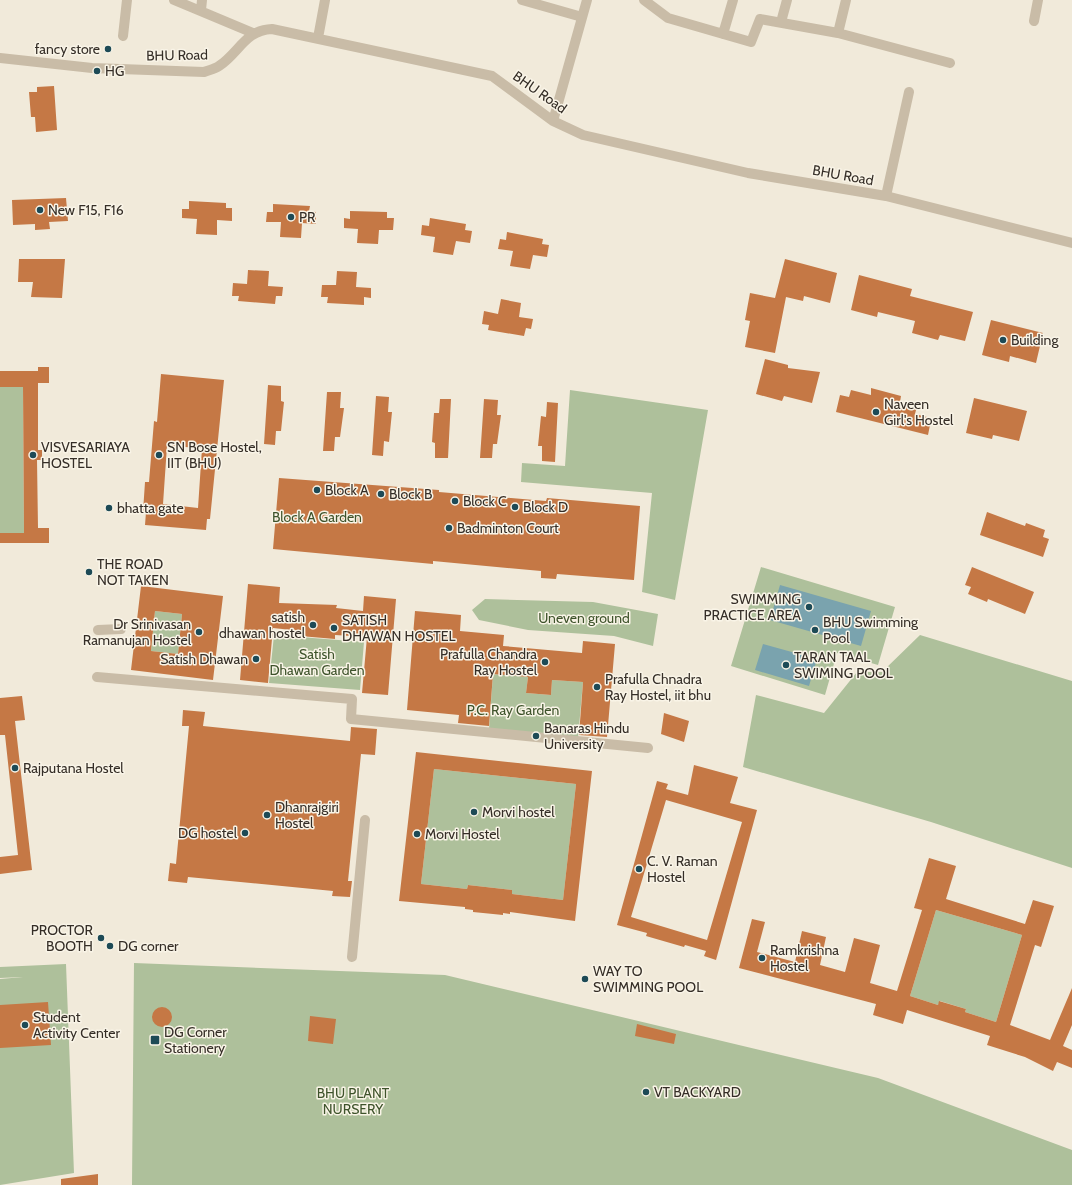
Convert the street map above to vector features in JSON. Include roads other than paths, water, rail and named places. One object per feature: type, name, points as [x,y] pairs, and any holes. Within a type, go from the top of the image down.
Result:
[{"type":"street","points":[[123,36],[127,0]]},
{"type":"street","points":[[174,0],[202,5],[252,34]]},
{"type":"street","points":[[318,38],[325,0]]},
{"type":"street","points":[[522,0],[582,17]]},
{"type":"street","points":[[553,121],[587,0]]},
{"type":"street","points":[[644,0],[668,18],[751,42],[760,19],[838,33],[950,62]]},
{"type":"street","points":[[723,34],[732,0]]},
{"type":"street","points":[[781,22],[788,0]]},
{"type":"street","points":[[838,33],[846,0]]},
{"type":"street","points":[[1034,21],[1038,0]]},
{"type":"street","name":"BHU Road","points":[[0,58],[92,68],[204,72],[218,68],[229,59],[252,34],[262,29],[272,29],[492,76],[553,121],[583,135],[748,173],[886,196],[1072,243]]},
{"type":"street","points":[[886,196],[909,92]]},
{"type":"street","points":[[98,630],[121,629]]},
{"type":"street","points":[[97,677],[352,698],[351,719],[648,748]]},
{"type":"street","points":[[352,957],[365,820]]},
{"type":"water","points":[[780,585],[871,611],[861,646],[770,620]]},
{"type":"water","name":"TARAN TAAL SWIMING POOL","points":[[763,644],[817,659],[809,686],[755,670]]},
{"type":"place","name":"fancy store","points":[[108,49]]},
{"type":"place","name":"HG","points":[[97,71]]},
{"type":"place","name":"New F15, F16","points":[[40,210]]},
{"type":"place","name":"PR","points":[[291,217]]},
{"type":"place","name":"Building","points":[[1003,340]]},
{"type":"place","name":"Naveen Girl's Hostel","points":[[876,412]]},
{"type":"place","name":"VISVESARIAYA HOSTEL","points":[[33,455]]},
{"type":"place","name":"SN Bose Hostel, IIT (BHU)","points":[[159,455]]},
{"type":"place","name":"Block A","points":[[317,490]]},
{"type":"place","name":"Block B","points":[[381,494]]},
{"type":"place","name":"Block C","points":[[455,501]]},
{"type":"place","name":"Block D","points":[[515,507]]},
{"type":"place","name":"bhatta gate","points":[[109,508]]},
{"type":"place","name":"Badminton Court","points":[[449,528]]},
{"type":"place","name":"THE ROAD NOT TAKEN","points":[[89,572]]},
{"type":"place","name":"SWIMMING PRACTICE AREA","points":[[809,607]]},
{"type":"place","name":"satish dhawan hostel","points":[[313,625]]},
{"type":"place","name":"SATISH DHAWAN HOSTEL","points":[[334,628]]},
{"type":"place","name":"BHU Swimming Pool","points":[[815,630]]},
{"type":"place","name":"Dr Srinivasan Ramanujan Hostel","points":[[199,632]]},
{"type":"place","name":"Satish Dhawan","points":[[256,659]]},
{"type":"place","name":"Prafulla Chandra Ray Hostel","points":[[545,662]]},
{"type":"place","name":"TARAN TAAL SWIMING POOL","points":[[786,665]]},
{"type":"place","name":"Prafulla Chnadra Ray Hostel, iit bhu","points":[[597,687]]},
{"type":"place","name":"Banaras Hindu University","points":[[536,736]]},
{"type":"place","name":"Rajputana Hostel","points":[[15,768]]},
{"type":"place","name":"Morvi hostel","points":[[474,812]]},
{"type":"place","name":"Dhanrajgiri Hostel","points":[[267,815]]},
{"type":"place","name":"DG hostel","points":[[245,833]]},
{"type":"place","name":"Morvi Hostel","points":[[417,834]]},
{"type":"place","name":"C. V. Raman Hostel","points":[[639,869]]},
{"type":"place","name":"PROCTOR BOOTH","points":[[101,938]]},
{"type":"place","name":"DG corner","points":[[110,946]]},
{"type":"place","name":"Ramkrishna Hostel","points":[[762,958]]},
{"type":"place","name":"WAY TO SWIMMING POOL","points":[[585,979]]},
{"type":"place","name":"Student Activity Center","points":[[25,1025]]},
{"type":"place","name":"DG Corner Stationery","points":[[155,1040]]},
{"type":"place","name":"VT BACKYARD","points":[[646,1092]]},
{"type":"park label","name":"Block A Garden","points":[[317,517]]},
{"type":"park label","name":"Uneven ground","points":[[584,618]]},
{"type":"park label","name":"Satish Dhawan Garden","points":[[317,662]]},
{"type":"park label","name":"P.C. Ray Garden","points":[[513,710]]},
{"type":"park label","name":"BHU PLANT NURSERY","points":[[353,1102]]}]
